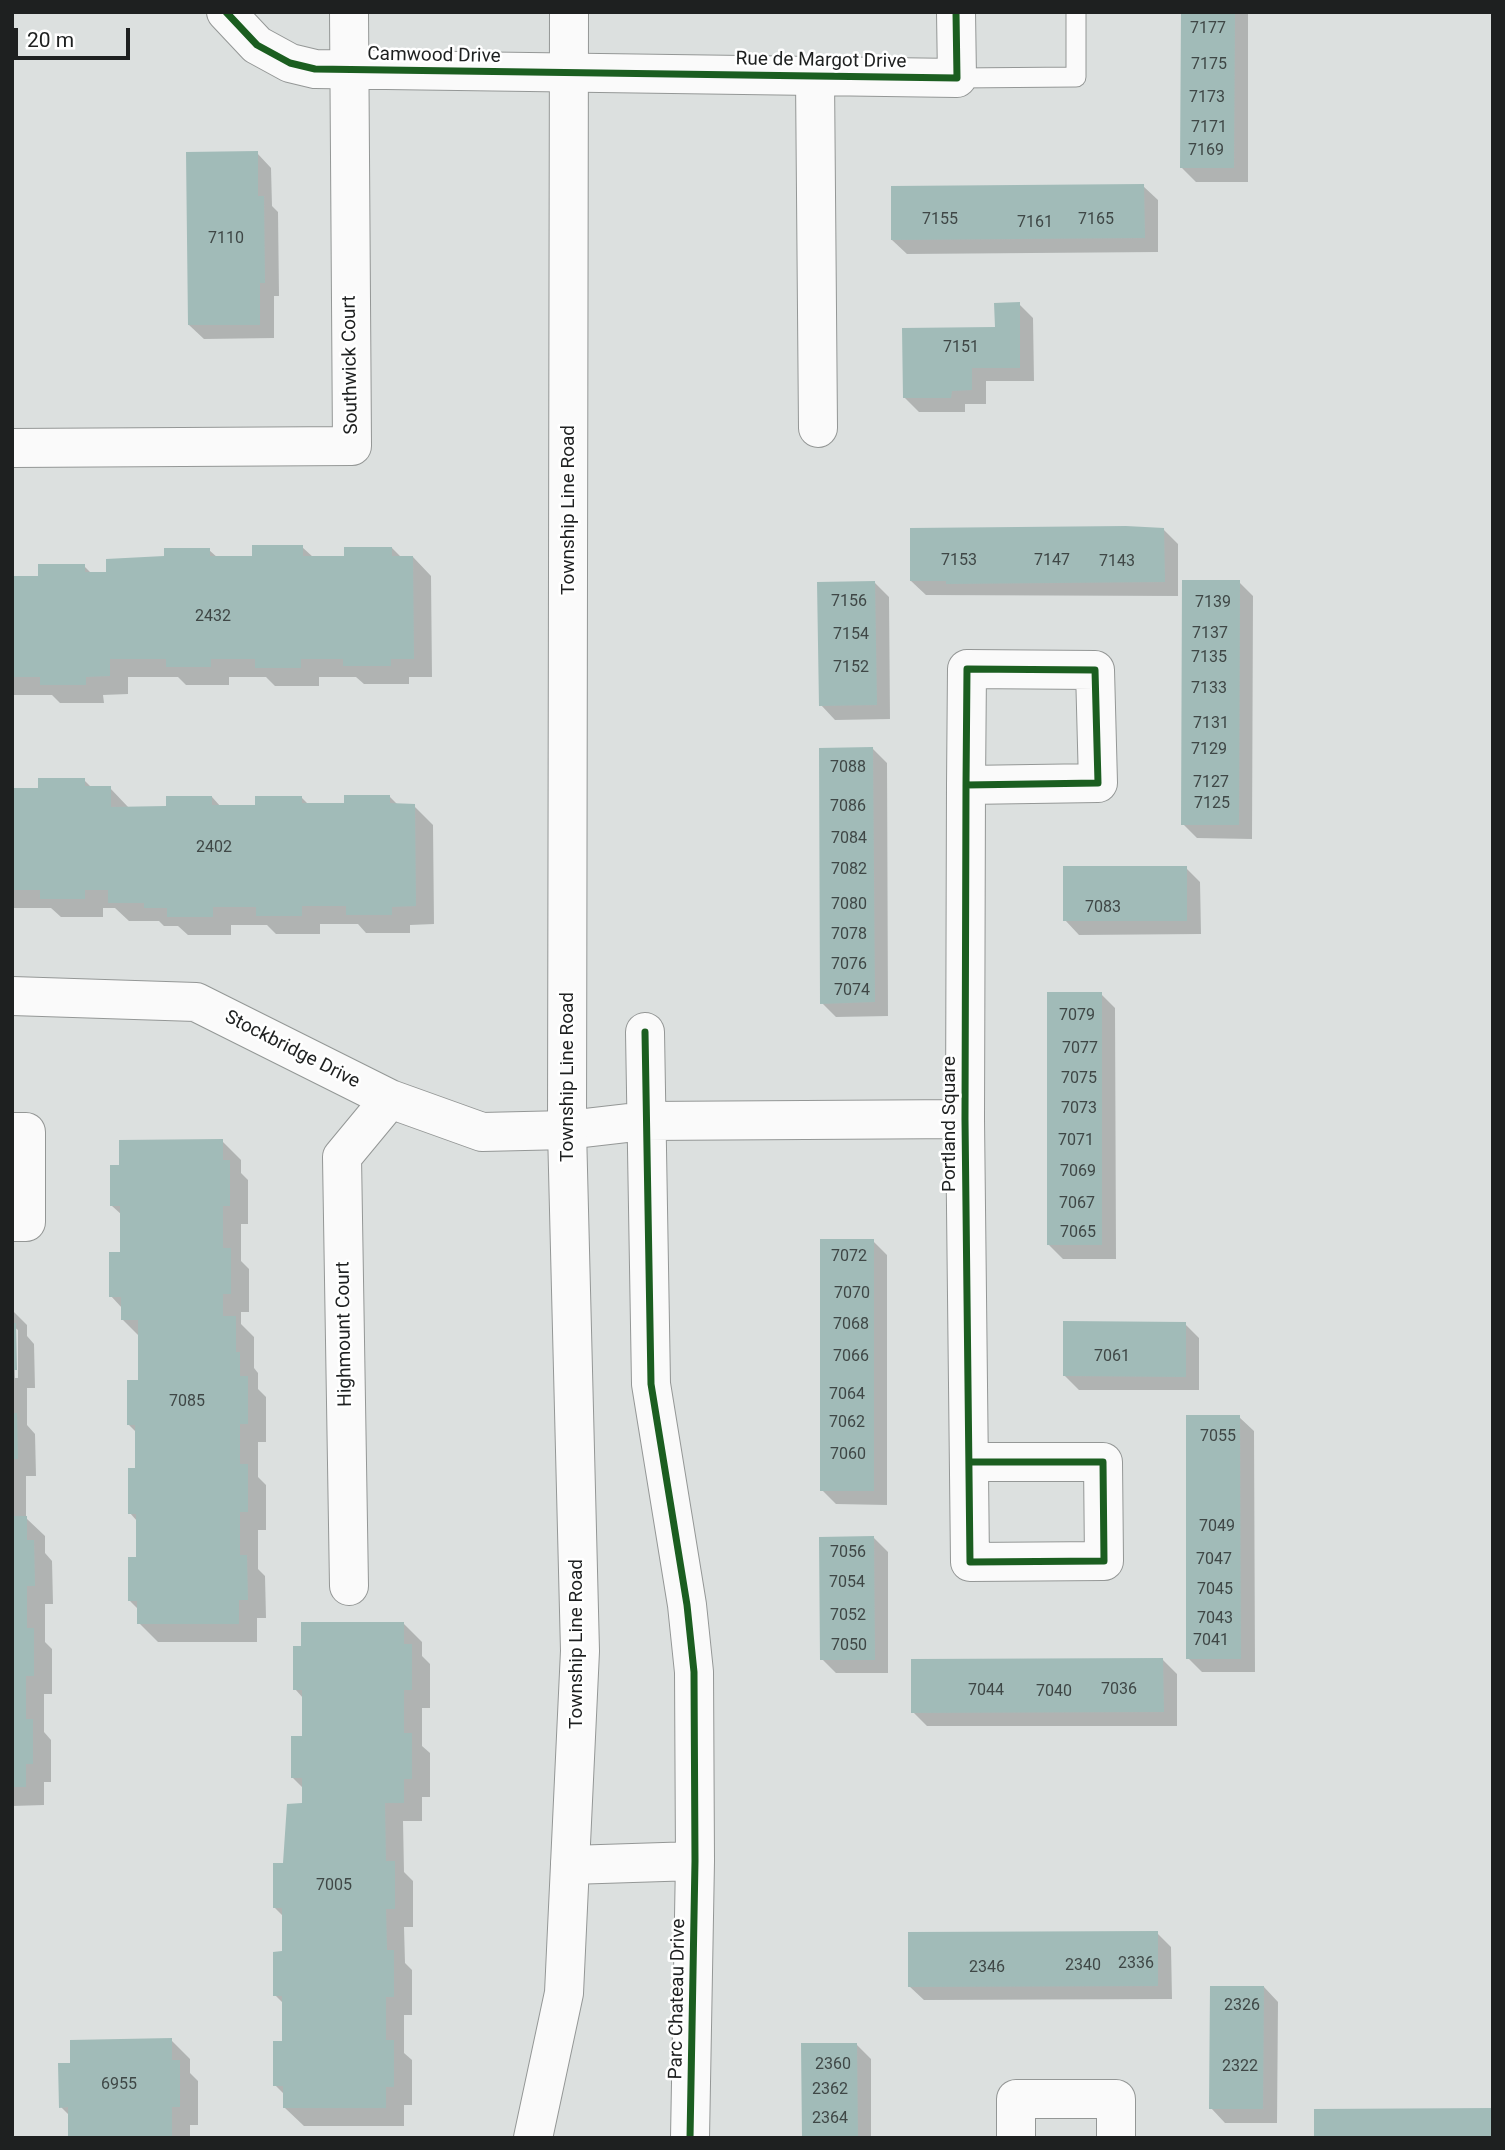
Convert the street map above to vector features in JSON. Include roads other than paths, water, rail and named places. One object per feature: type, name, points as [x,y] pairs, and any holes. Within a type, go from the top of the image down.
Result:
[{"type":"street","name":"Camwood Drive","points":[[226,12],[257,45],[290,63],[315,69],[620,75]]},
{"type":"street","points":[[348,70],[349,12]]},
{"type":"street","name":"Township Line Road","points":[[533,2138],[564,1993],[580,1651],[567,1130],[569,12]]},
{"type":"street","points":[[956,12],[957,78]]},
{"type":"street","name":"Southwick Court","points":[[12,448],[352,446],[348,70]]},
{"type":"street","name":"Rue de Margot Drive","points":[[620,75],[957,78]]},
{"type":"street","name":"Rue de Margot Drive","points":[[815,77],[818,428]]},
{"type":"street","name":"Portland Square","points":[[966,785],[1098,783],[1096,670],[967,669],[966,785],[965,1119],[969,1462]]},
{"type":"street","name":"Stockbridge Drive","points":[[12,996],[196,1002],[390,1099],[482,1132],[567,1130]]},
{"type":"street","name":"Parc Chateau Drive","points":[[645,1032],[651,1384],[687,1605],[694,1672],[695,1861],[690,2138]]},
{"type":"street","name":"Highmount Court","points":[[349,1586],[342,1157],[390,1099]]},
{"type":"street","name":"Portland Square","points":[[567,1130],[645,1121],[965,1119]]},
{"type":"street","points":[[12,1132],[26,1132],[26,1222],[12,1222]]},
{"type":"street","points":[[570,1865],[695,1861]]},
{"type":"street","points":[[1016,2138],[1016,2099],[1116,2099],[1116,2138]]},
{"type":"lane","points":[[957,78],[1076,77],[1076,12]]}]
